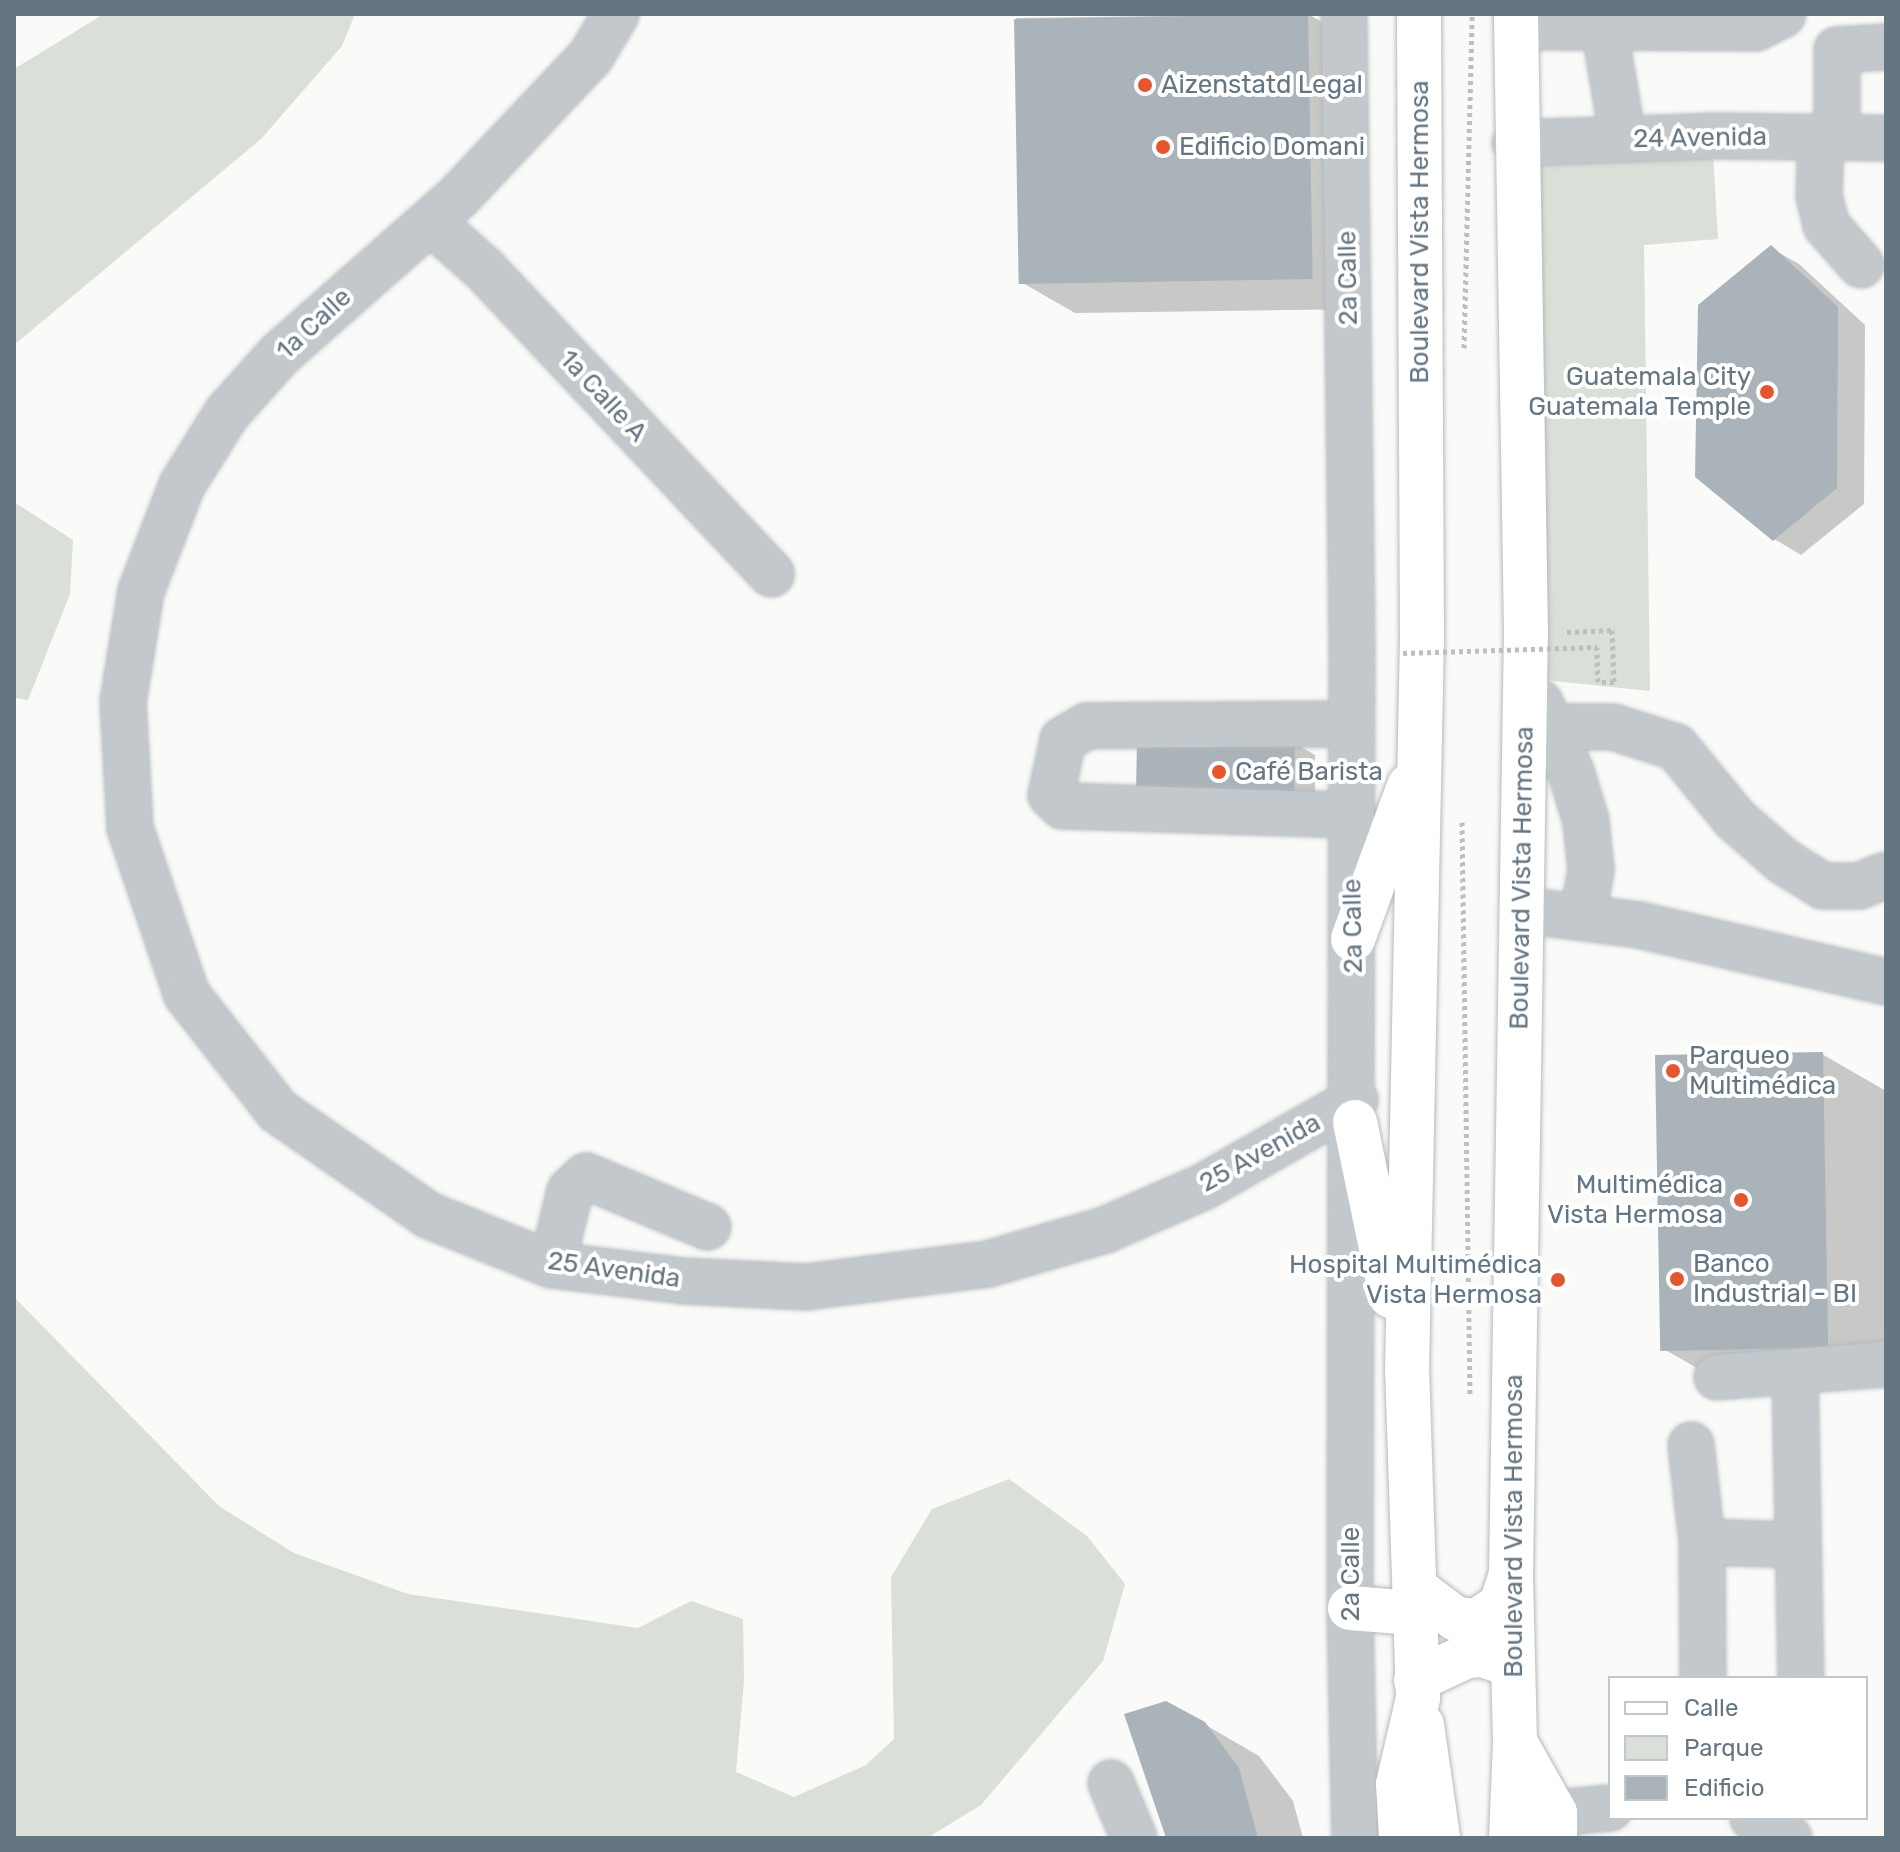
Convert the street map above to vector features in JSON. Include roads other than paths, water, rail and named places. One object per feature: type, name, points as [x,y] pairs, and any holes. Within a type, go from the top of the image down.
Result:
[{"type":"main road","name":"Boulevard Vista Hermosa","points":[[1417,1689],[1407,1372],[1421,754],[1419,14]]},
{"type":"main road","name":"Boulevard Vista Hermosa","points":[[1511,1838],[1515,1742],[1511,1575],[1526,633],[1515,143],[1516,21]]},
{"type":"main road","points":[[1353,939],[1421,754]]},
{"type":"main road","points":[[1355,1111],[1407,1372]]},
{"type":"main road","points":[[1350,1608],[1414,1600],[1456,1619],[1477,1621],[1501,1605],[1511,1575]]},
{"type":"main road","points":[[1401,1838],[1398,1784],[1417,1689],[1467,1656],[1482,1655],[1512,1665]]},
{"type":"main road","points":[[1417,1689],[1438,1838]]},
{"type":"main road","points":[[1515,1742],[1555,1826]]},
{"type":"street","name":"1a Calle","points":[[123,702],[141,591],[182,485],[227,413],[280,354],[432,223],[591,56],[616,14]]},
{"type":"street","name":"2a Calle","points":[[1344,14],[1355,1111],[1350,1608],[1355,1838]]},
{"type":"street","points":[[1516,21],[1756,28],[1783,14]]},
{"type":"street","points":[[1603,22],[1623,139]]},
{"type":"street","points":[[1861,265],[1826,225],[1819,196],[1829,138],[1837,50],[1886,47]]},
{"type":"street","name":"24 Avenida","points":[[1515,143],[1623,139],[1886,138]]},
{"type":"street","name":"1a Calle A","points":[[432,223],[484,269],[771,574]]},
{"type":"street","points":[[1525,678],[1553,727],[1586,821],[1591,870],[1583,915]]},
{"type":"street","name":"25 Avenida","points":[[123,702],[130,828],[187,995],[278,1111],[359,1172],[428,1215],[552,1265],[684,1281],[806,1287],[988,1264],[1105,1230],[1205,1186],[1355,1111]]},
{"type":"street","points":[[1351,724],[1087,726],[1063,740],[1051,795],[1063,806],[1352,815]]},
{"type":"street","points":[[1553,727],[1613,727],[1676,747],[1735,819],[1783,861],[1823,886],[1859,886],[1886,875]]},
{"type":"street","points":[[1522,910],[1583,915],[1860,971],[1886,982]]},
{"type":"street","points":[[552,1265],[570,1191],[586,1176],[708,1227]]},
{"type":"street","points":[[1717,1377],[1886,1364]]},
{"type":"street","points":[[1795,1372],[1801,1676]]},
{"type":"street","points":[[1691,1445],[1702,1542],[1703,1676]]},
{"type":"street","points":[[1702,1542],[1798,1545]]},
{"type":"street","points":[[1111,1783],[1134,1838]]},
{"type":"street","points":[[1555,1826],[1608,1809]]},
{"type":"street","points":[[1757,1820],[1789,1838]]},
{"type":"place","name":"Aizenstatd Legal","points":[[1145,85]]},
{"type":"place","name":"Edificio Domani","points":[[1163,147]]},
{"type":"place","name":"Guatemala City Guatemala Temple","points":[[1767,392]]},
{"type":"place","name":"Café Barista","points":[[1219,772]]},
{"type":"place","name":"Parqueo Multimédica","points":[[1673,1071]]},
{"type":"place","name":"Multimédica Vista Hermosa","points":[[1741,1200]]},
{"type":"place","name":"Banco Industrial - BI","points":[[1677,1279]]},
{"type":"place","name":"Hospital Multimédica Vista Hermosa","points":[[1558,1280]]}]
